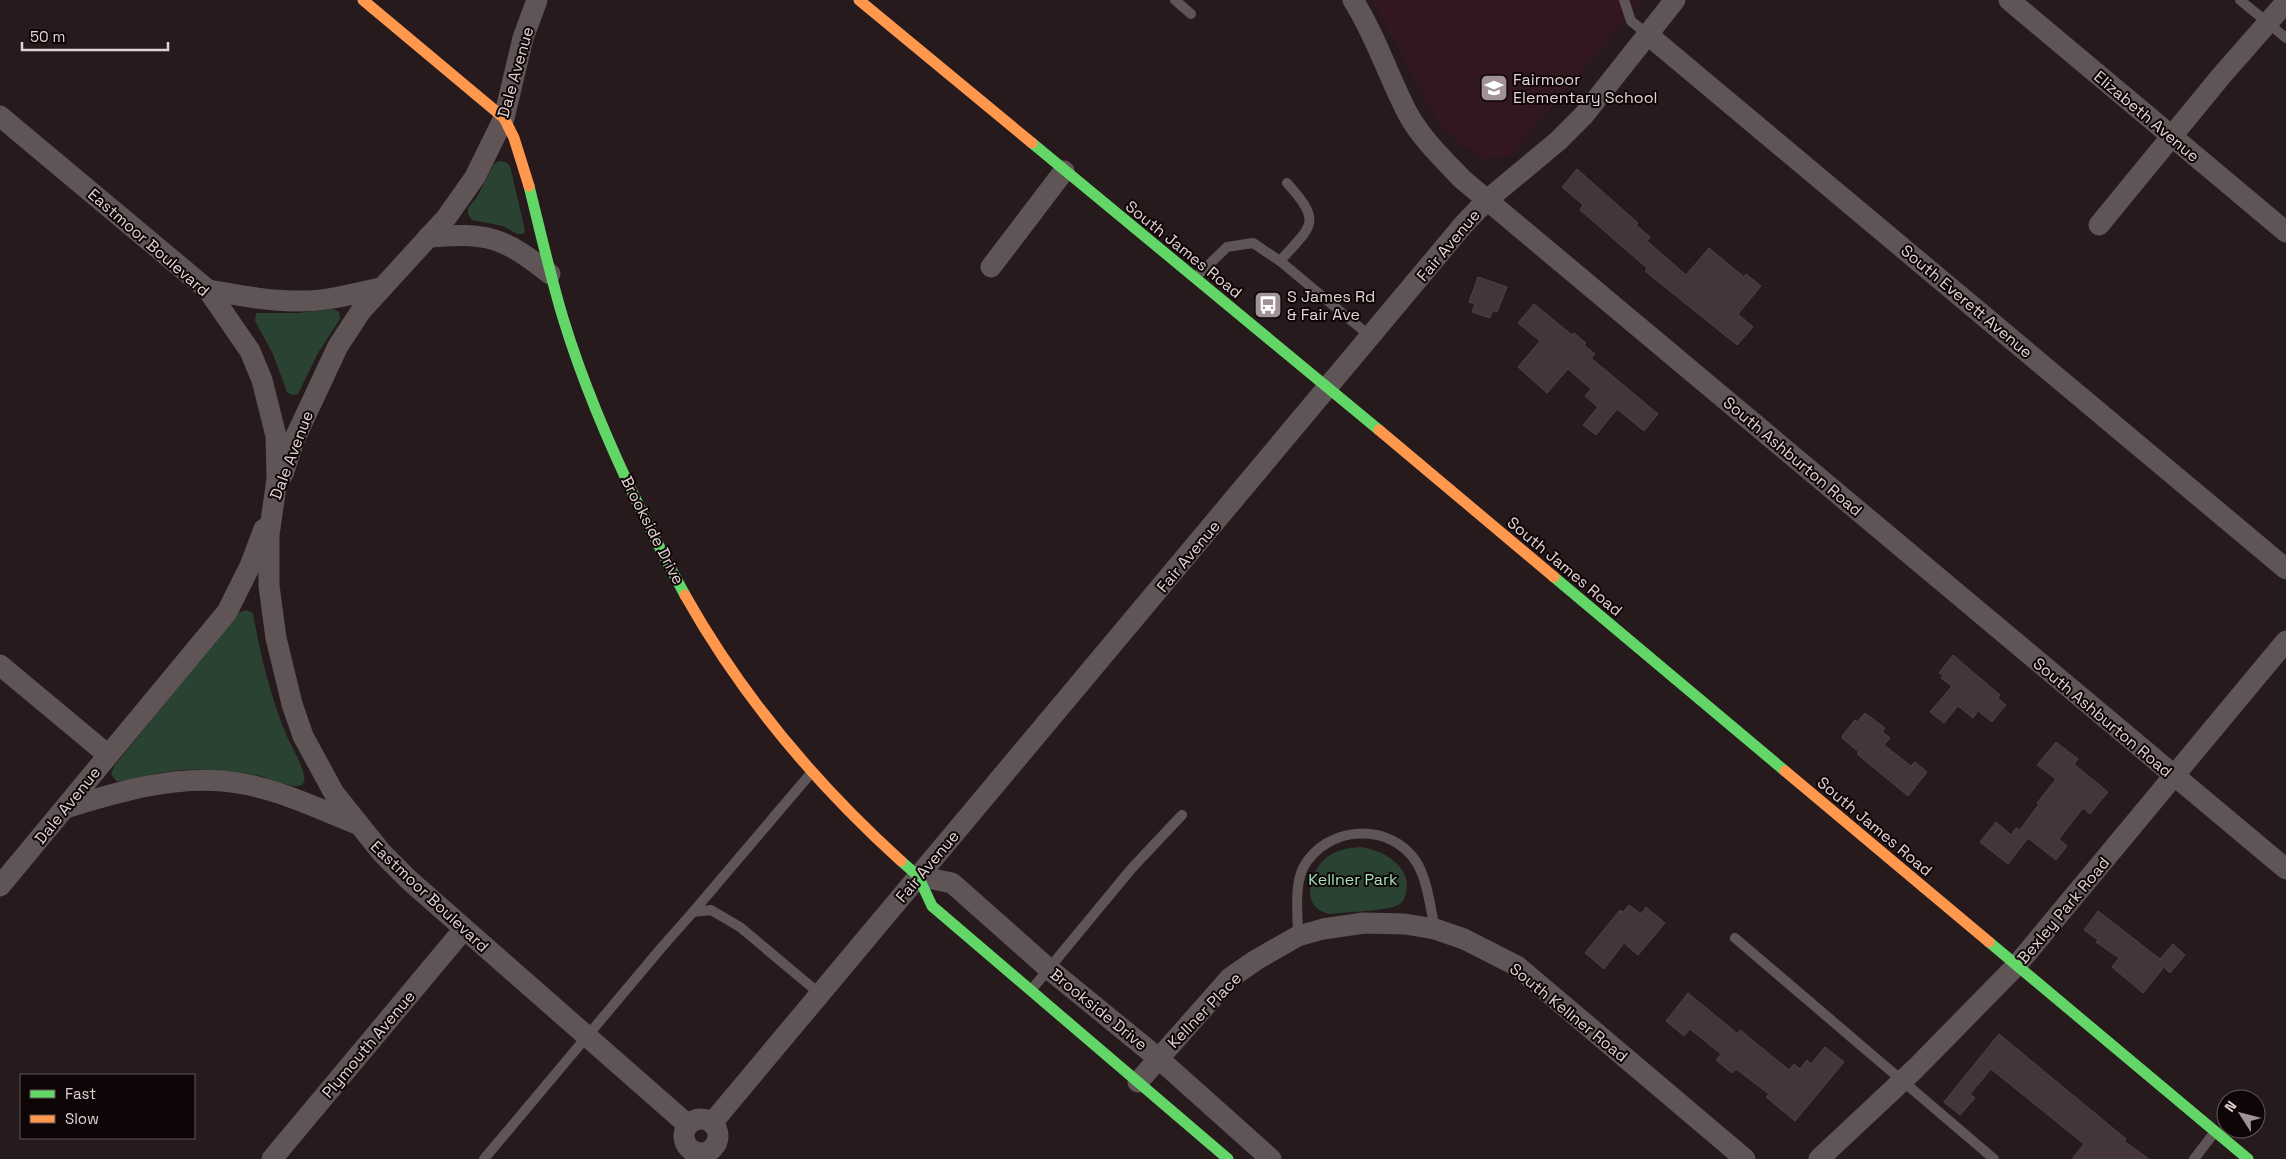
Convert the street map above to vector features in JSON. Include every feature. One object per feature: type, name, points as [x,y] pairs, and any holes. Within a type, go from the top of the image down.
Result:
[{"type":"main road","points":[[363,0],[504,118]]},
{"type":"main road","name":"South James Road","points":[[859,0],[1328,388],[2248,1159]]},
{"type":"main road","name":"Brookside Drive","points":[[504,118],[523,163],[563,319],[595,406],[645,522],[705,630],[780,736],[861,825],[918,876],[932,906],[1030,992],[1228,1159]]},
{"type":"street","name":"Dale Avenue","points":[[0,886],[226,612],[250,566],[294,440],[338,346],[361,311],[380,288],[409,260],[474,177],[504,118],[523,38],[536,0]]},
{"type":"street","name":"South Ashburton Road","points":[[1353,0],[1369,25],[1409,115],[1432,147],[1462,179],[2286,869]]},
{"type":"street","name":"Fair Avenue","points":[[712,1123],[1487,200],[1558,141],[1578,121],[1675,0]]},
{"type":"street","name":"Elizabeth Avenue","points":[[2009,0],[2286,232]]},
{"type":"street","points":[[2099,225],[2171,136],[2286,2]]},
{"type":"street","name":"South Everett Avenue","points":[[1647,34],[2286,569]]},
{"type":"street","name":"Eastmoor Boulevard","points":[[0,116],[208,290],[250,351],[262,380],[276,436],[277,479],[269,535],[269,586],[276,638],[292,704],[303,736],[319,768],[357,824],[382,853],[464,929],[688,1125]]},
{"type":"street","points":[[991,267],[1064,171]]},
{"type":"street","points":[[428,237],[465,234],[490,238],[519,250],[550,274]]},
{"type":"street","points":[[208,290],[297,302],[344,296],[380,288]]},
{"type":"street","name":"Bexley Park Road","points":[[1819,1159],[1901,1081],[2016,966],[2286,641]]},
{"type":"street","points":[[0,665],[108,754]]},
{"type":"street","points":[[65,808],[115,793],[166,783],[194,780],[224,781],[254,786],[284,795],[357,824]]},
{"type":"street","name":"Brookside Drive","points":[[918,876],[952,883],[1049,969],[1158,1058],[1266,1158]]},
{"type":"street","name":"South Kellner Road","points":[[1364,923],[1405,924],[1435,929],[1464,939],[1517,966],[1745,1159]]},
{"type":"street","name":"Kellner Place","points":[[1138,1082],[1230,978],[1256,960],[1298,936],[1323,929],[1364,923]]},
{"type":"street","name":"Plymouth Avenue","points":[[272,1159],[464,929]]},
{"type":"street","points":[[700,1119],[712,1123],[718,1135],[721,1153],[686,1154],[684,1138],[688,1125],[700,1119]]},
{"type":"lane","points":[[1174,0],[1191,14]]},
{"type":"lane","points":[[1624,0],[1631,21],[1647,34]]},
{"type":"lane","points":[[2240,0],[2286,38]]},
{"type":"lane","points":[[1280,261],[1308,227],[1310,215],[1305,203],[1287,183]]},
{"type":"lane","points":[[1194,279],[1227,246],[1253,243],[1280,261],[1372,338]]},
{"type":"lane","points":[[484,1159],[812,771]]},
{"type":"lane","points":[[1030,992],[1132,868],[1182,815]]},
{"type":"lane","points":[[1298,936],[1298,904],[1303,870],[1323,846],[1348,834],[1380,835],[1404,849],[1416,862],[1424,880],[1435,929]]},
{"type":"lane","points":[[693,912],[711,910],[740,926],[820,994]]},
{"type":"lane","points":[[1735,938],[1994,1159]]},
{"type":"lane","points":[[2194,1159],[2215,1132]]},
{"type":"shaded area","name":"Fairmoor Elementary School","points":[[1372,0],[1642,0],[1511,155],[1483,159],[1442,130]]},
{"type":"green space","points":[[499,161],[506,162],[510,166],[525,230],[523,234],[517,234],[503,226],[472,220],[468,214],[468,208],[477,197],[494,164]]},
{"type":"green space","points":[[333,309],[339,312],[340,319],[318,353],[298,394],[292,395],[287,392],[273,354],[255,321],[256,313],[298,313]]},
{"type":"green space","points":[[246,610],[253,613],[269,685],[283,727],[298,758],[304,782],[294,786],[260,776],[201,769],[177,770],[121,782],[116,781],[111,774],[115,765],[238,613]]},
{"type":"green space","name":"Kellner Park","points":[[1360,847],[1386,855],[1400,867],[1407,883],[1404,900],[1393,907],[1376,910],[1330,914],[1320,911],[1314,905],[1311,898],[1311,881],[1315,872],[1326,858],[1334,853]]},
{"type":"building","points":[[1577,169],[1638,223],[1636,225],[1650,237],[1647,241],[1686,275],[1709,248],[1744,277],[1746,274],[1761,286],[1738,314],[1753,327],[1737,345],[1645,271],[1647,268],[1580,210],[1583,205],[1562,187]]},
{"type":"building","points":[[1478,277],[1507,287],[1497,312],[1493,310],[1490,318],[1472,312],[1475,304],[1469,302]]},
{"type":"building","points":[[1534,304],[1572,335],[1574,333],[1586,343],[1584,345],[1595,354],[1591,358],[1658,414],[1644,431],[1617,409],[1596,435],[1583,425],[1598,407],[1585,396],[1591,389],[1568,369],[1547,393],[1518,367],[1540,341],[1518,323]]},
{"type":"building","points":[[1953,655],[2000,695],[1998,698],[2006,705],[1992,722],[1978,711],[1973,718],[1958,706],[1944,723],[1930,712],[1952,686],[1941,678],[1943,675],[1939,673]]},
{"type":"building","points":[[1865,713],[1885,728],[1882,732],[1890,738],[1884,745],[1911,766],[1915,762],[1927,772],[1908,796],[1857,754],[1859,752],[1843,739],[1842,736],[1855,720],[1857,722]]},
{"type":"building","points":[[2056,742],[2078,759],[2074,764],[2108,792],[2090,814],[2083,808],[2059,839],[2067,846],[2056,860],[2028,838],[2008,864],[1980,842],[1996,822],[2011,835],[2016,828],[2020,830],[2039,804],[2037,803],[2056,779],[2037,765]]},
{"type":"building","points":[[1629,905],[1641,914],[1646,907],[1665,923],[1638,955],[1624,943],[1604,969],[1585,953],[1620,910],[1623,912]]},
{"type":"building","points":[[2098,911],[2160,959],[2173,944],[2185,955],[2170,973],[2164,967],[2143,993],[2112,967],[2119,958],[2096,942],[2098,940],[2084,930]]},
{"type":"building","points":[[1688,993],[1738,1034],[1740,1030],[1789,1070],[1794,1064],[1800,1069],[1807,1060],[1811,1064],[1825,1047],[1844,1062],[1795,1121],[1766,1097],[1769,1094],[1736,1069],[1732,1073],[1716,1060],[1721,1054],[1690,1029],[1684,1036],[1666,1021]]},
{"type":"building","points":[[1999,1034],[2126,1139],[2124,1141],[2149,1159],[2072,1159],[2084,1144],[1991,1069],[1970,1094],[1975,1098],[1960,1115],[1944,1102]]},
{"type":"traffic: fast","points":[[1032,143],[1379,430]]},
{"type":"traffic: fast","points":[[529,186],[558,302],[588,389],[633,495],[685,595]]},
{"type":"traffic: fast","points":[[1554,577],[1785,771]]},
{"type":"traffic: fast","points":[[901,861],[918,876],[932,906],[1228,1159]]},
{"type":"traffic: fast","points":[[1989,942],[2248,1159]]},
{"type":"traffic: slow","points":[[363,0],[504,118],[514,138],[529,186]]},
{"type":"traffic: slow","points":[[859,0],[1032,143]]},
{"type":"traffic: slow","points":[[1379,430],[1554,577]]},
{"type":"traffic: slow","points":[[685,595],[730,668],[782,737],[839,801],[901,861]]},
{"type":"traffic: slow","points":[[1785,771],[1989,942]]},
{"type":"place","name":"Fairmoor Elementary School","points":[[1494,88]]},
{"type":"place","name":"S James Rd & Fair Ave","points":[[1268,305]]}]
